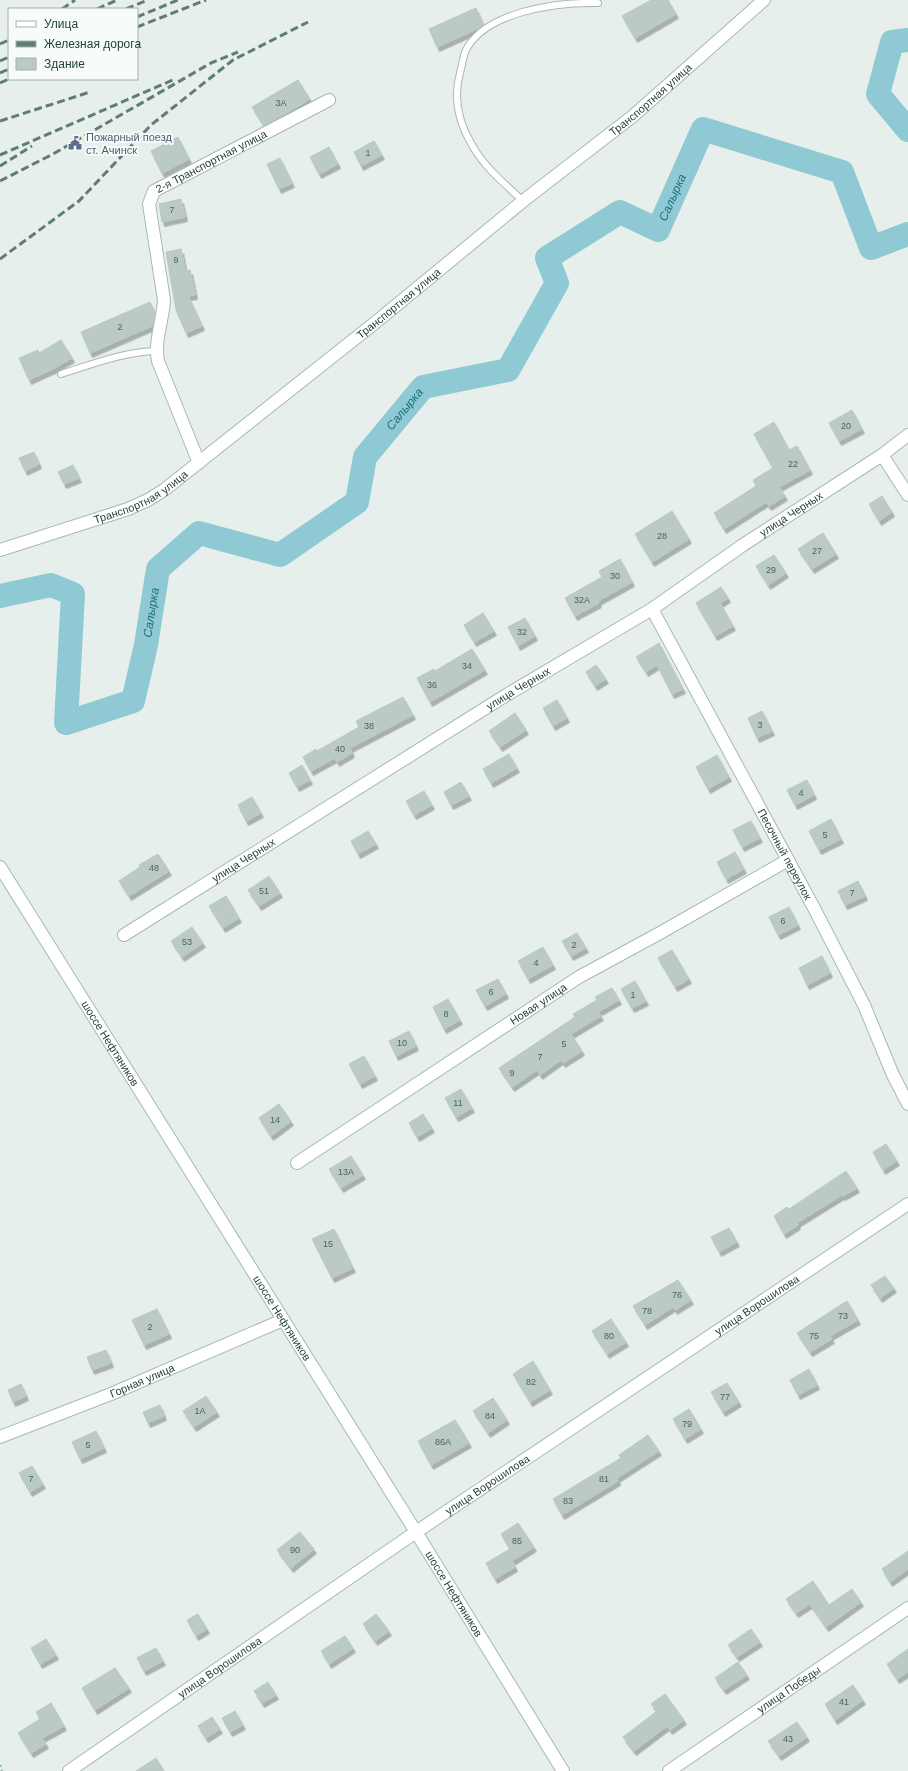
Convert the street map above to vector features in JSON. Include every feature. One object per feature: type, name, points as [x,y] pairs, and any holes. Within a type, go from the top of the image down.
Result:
[{"type":"street","name":"Транспортная улица","points":[[0,550],[141,503],[164,490],[199,464],[370,327],[523,201],[633,116],[764,0]]},
{"type":"street","name":"2-я Транспортная улица","points":[[199,464],[160,370],[156,351],[164,310],[164,300],[149,204],[154,191],[329,100]]},
{"type":"street","name":"улица Черных","points":[[124,935],[508,694],[652,609],[742,545],[882,455],[908,436]]},
{"type":"street","points":[[882,455],[908,495]]},
{"type":"street","name":"Песочный переулок","points":[[652,609],[788,860],[864,1005],[893,1075],[908,1104]]},
{"type":"street","name":"Новая улица","points":[[297,1163],[579,977],[788,860]]},
{"type":"street","name":"шоссе Нефтяников","points":[[0,867],[416,1532],[563,1771]]},
{"type":"street","name":"улица Ворошилова","points":[[70,1771],[416,1532],[908,1204]]},
{"type":"street","name":"Горная улица","points":[[0,1437],[111,1394],[283,1320]]},
{"type":"street","name":"улица Победы","points":[[669,1771],[908,1608]]},
{"type":"lane","points":[[523,201],[499,178],[472,146],[461,123],[457,102],[457,82],[465,53],[472,42],[499,20],[551,6],[573,2],[598,3]]},
{"type":"lane","points":[[61,374],[125,354],[156,351]]},
{"type":"path","points":[[0,1765],[2,1771]]},
{"type":"building","points":[[651,0],[668,0],[676,14],[635,38],[622,16]]},
{"type":"building","points":[[476,8],[483,25],[437,47],[429,29]]},
{"type":"building","points":[[298,80],[310,99],[264,126],[252,107]]},
{"type":"building","points":[[178,137],[189,159],[162,173],[151,151]]},
{"type":"building","points":[[374,141],[382,155],[361,166],[354,152]]},
{"type":"building","points":[[329,147],[338,164],[319,174],[310,157]]},
{"type":"building","points":[[280,158],[292,183],[279,189],[267,164]]},
{"type":"building","points":[[181,199],[185,217],[162,222],[159,204]]},
{"type":"building","points":[[181,249],[185,271],[190,270],[195,295],[188,296],[202,326],[186,333],[176,310],[166,252]]},
{"type":"building","points":[[150,302],[155,313],[152,326],[90,353],[81,332]]},
{"type":"building","points":[[61,340],[72,358],[29,380],[19,358],[38,350],[39,353]]},
{"type":"building","points":[[852,410],[862,429],[839,441],[829,423]]},
{"type":"building","points":[[774,422],[789,450],[797,446],[810,470],[779,487],[785,496],[769,506],[766,502],[724,529],[714,513],[756,486],[753,480],[773,468],[754,434]]},
{"type":"building","points":[[34,452],[39,464],[25,471],[19,458]]},
{"type":"building","points":[[73,465],[79,478],[64,484],[58,472]]},
{"type":"building","points":[[882,496],[892,512],[879,521],[869,504]]},
{"type":"building","points":[[672,511],[689,539],[652,562],[635,534]]},
{"type":"building","points":[[823,533],[836,554],[812,569],[798,549]]},
{"type":"building","points":[[774,555],[786,573],[768,585],[756,566]]},
{"type":"building","points":[[620,559],[632,582],[575,616],[565,598],[602,577],[599,571]]},
{"type":"building","points":[[721,587],[728,598],[720,603],[733,626],[715,636],[696,603]]},
{"type":"building","points":[[483,613],[494,631],[474,642],[464,625]]},
{"type":"building","points":[[525,618],[535,636],[518,646],[508,627]]},
{"type":"building","points":[[659,643],[683,689],[672,694],[657,665],[646,672],[636,657]]},
{"type":"building","points":[[472,649],[485,670],[430,702],[417,678],[434,669],[435,671]]},
{"type":"building","points":[[596,665],[606,679],[595,686],[586,672]]},
{"type":"building","points":[[403,697],[413,715],[350,748],[352,753],[337,762],[335,758],[311,771],[303,757],[316,749],[317,751],[359,727],[356,721]]},
{"type":"building","points":[[557,700],[567,718],[553,726],[543,708]]},
{"type":"building","points":[[762,711],[772,731],[757,738],[748,718]]},
{"type":"building","points":[[515,713],[526,730],[500,747],[489,731]]},
{"type":"building","points":[[509,754],[517,768],[491,783],[483,769]]},
{"type":"building","points":[[717,755],[729,777],[708,789],[696,767]]},
{"type":"building","points":[[302,765],[310,780],[297,787],[289,773]]},
{"type":"building","points":[[807,780],[814,795],[795,805],[787,790]]},
{"type":"building","points":[[461,782],[469,796],[451,805],[444,792]]},
{"type":"building","points":[[424,791],[432,805],[414,815],[406,801]]},
{"type":"building","points":[[252,797],[261,813],[246,821],[238,805]]},
{"type":"building","points":[[831,819],[841,839],[819,850],[809,831]]},
{"type":"building","points":[[751,821],[760,838],[742,847],[733,830]]},
{"type":"building","points":[[368,831],[376,844],[358,854],[351,841]]},
{"type":"building","points":[[735,852],[744,869],[726,879],[717,862]]},
{"type":"building","points":[[158,854],[169,871],[129,896],[119,881],[140,867],[139,865]]},
{"type":"building","points":[[269,876],[280,893],[259,906],[248,890]]},
{"type":"building","points":[[858,881],[865,896],[845,905],[838,891]]},
{"type":"building","points":[[226,896],[239,918],[223,928],[209,906]]},
{"type":"building","points":[[789,907],[798,925],[778,935],[769,917]]},
{"type":"building","points":[[192,927],[203,943],[182,957],[171,941]]},
{"type":"building","points":[[577,933],[586,948],[571,956],[562,941]]},
{"type":"building","points":[[543,947],[553,965],[528,979],[518,961]]},
{"type":"building","points":[[672,950],[689,979],[675,987],[658,958]]},
{"type":"building","points":[[822,956],[830,973],[807,985],[799,968]]},
{"type":"building","points":[[498,979],[506,994],[485,1006],[476,990]]},
{"type":"building","points":[[635,981],[646,1001],[632,1008],[621,989]]},
{"type":"building","points":[[612,988],[619,1000],[598,1012],[601,1016],[571,1034],[582,1051],[563,1063],[561,1060],[540,1075],[537,1070],[512,1087],[499,1068],[575,1017],[573,1014],[597,1000],[595,997]]},
{"type":"building","points":[[448,999],[460,1020],[444,1029],[433,1007]]},
{"type":"building","points":[[409,1031],[416,1046],[396,1056],[389,1041]]},
{"type":"building","points":[[364,1056],[375,1076],[360,1084],[349,1064]]},
{"type":"building","points":[[461,1089],[472,1108],[456,1117],[445,1098]]},
{"type":"building","points":[[279,1104],[291,1121],[271,1136],[259,1118]]},
{"type":"building","points":[[423,1114],[432,1128],[417,1137],[409,1123]]},
{"type":"building","points":[[886,1144],[897,1161],[883,1170],[873,1152]]},
{"type":"building","points":[[351,1156],[363,1175],[341,1188],[329,1169]]},
{"type":"building","points":[[846,1171],[857,1188],[843,1196],[842,1195],[797,1223],[798,1225],[784,1234],[774,1216],[787,1207],[789,1209]]},
{"type":"building","points":[[729,1228],[737,1242],[719,1252],[711,1237]]},
{"type":"building","points":[[334,1229],[353,1268],[332,1278],[312,1239]]},
{"type":"building","points":[[885,1276],[894,1288],[880,1298],[871,1285]]},
{"type":"building","points":[[678,1280],[691,1300],[675,1310],[673,1307],[645,1325],[633,1306]]},
{"type":"building","points":[[847,1301],[858,1320],[830,1336],[832,1339],[810,1352],[797,1333]]},
{"type":"building","points":[[157,1309],[169,1334],[144,1345],[132,1320]]},
{"type":"building","points":[[611,1319],[626,1342],[607,1354],[592,1331]]},
{"type":"building","points":[[106,1350],[111,1363],[92,1370],[87,1357]]},
{"type":"building","points":[[533,1361],[550,1390],[530,1402],[513,1374]]},
{"type":"building","points":[[809,1369],[817,1385],[798,1395],[790,1380]]},
{"type":"building","points":[[727,1383],[739,1402],[723,1412],[711,1392]]},
{"type":"building","points":[[21,1384],[26,1396],[13,1402],[8,1390]]},
{"type":"building","points":[[206,1396],[217,1412],[194,1427],[183,1411]]},
{"type":"building","points":[[493,1398],[507,1420],[488,1433],[473,1411]]},
{"type":"building","points":[[160,1405],[164,1416],[148,1423],[143,1412]]},
{"type":"building","points":[[689,1409],[701,1429],[685,1439],[673,1419]]},
{"type":"building","points":[[455,1420],[469,1443],[431,1465],[418,1441]]},
{"type":"building","points":[[96,1431],[104,1448],[80,1459],[72,1442]]},
{"type":"building","points":[[648,1435],[659,1451],[617,1478],[618,1481],[562,1515],[553,1499],[621,1458],[619,1455]]},
{"type":"building","points":[[32,1466],[43,1484],[30,1492],[19,1473]]},
{"type":"building","points":[[518,1523],[534,1547],[512,1561],[515,1567],[495,1579],[486,1563],[510,1549],[501,1534]]},
{"type":"building","points":[[300,1532],[314,1549],[291,1568],[277,1550]]},
{"type":"building","points":[[908,1551],[908,1569],[890,1582],[882,1569]]},
{"type":"building","points":[[813,1581],[829,1605],[852,1589],[861,1602],[826,1627],[810,1604],[796,1613],[786,1599]]},
{"type":"building","points":[[198,1614],[207,1629],[196,1636],[187,1620]]},
{"type":"building","points":[[376,1614],[389,1631],[375,1641],[363,1624]]},
{"type":"building","points":[[751,1629],[760,1642],[737,1657],[728,1645]]},
{"type":"building","points":[[345,1636],[353,1648],[329,1664],[321,1651]]},
{"type":"building","points":[[46,1639],[56,1655],[40,1664],[31,1648]]},
{"type":"building","points":[[156,1648],[163,1661],[144,1671],[137,1658]]},
{"type":"building","points":[[908,1649],[908,1672],[897,1679],[887,1664]]},
{"type":"building","points":[[738,1662],[747,1675],[724,1690],[715,1678]]},
{"type":"building","points":[[115,1668],[129,1688],[95,1710],[82,1688]]},
{"type":"building","points":[[268,1682],[276,1695],[262,1703],[254,1691]]},
{"type":"building","points":[[853,1685],[863,1700],[835,1720],[825,1704]]},
{"type":"building","points":[[665,1694],[684,1720],[670,1730],[667,1726],[634,1751],[623,1737],[657,1711],[651,1704]]},
{"type":"building","points":[[51,1703],[64,1726],[42,1738],[46,1744],[31,1753],[18,1733],[40,1719],[36,1712]]},
{"type":"building","points":[[235,1711],[243,1725],[230,1732],[222,1718]]},
{"type":"building","points":[[212,1717],[220,1729],[206,1738],[198,1726]]},
{"type":"building","points":[[797,1722],[807,1737],[779,1756],[768,1741]]},
{"type":"building","points":[[156,1758],[164,1771],[136,1771]]},
{"type":"waterway","name":"Салырка","points":[[908,40],[892,42],[878,94],[908,130]]},
{"type":"waterway","name":"Салырка","points":[[0,596],[51,585],[73,594],[66,723],[133,701],[146,645],[158,569],[199,533],[280,555],[357,502],[365,457],[423,387],[508,370],[557,283],[547,258],[620,212],[658,230],[703,129],[842,172],[871,248],[908,234]]},
{"type":"railway","points":[[63,8],[75,0]]},
{"type":"railway","points":[[99,8],[117,0]]},
{"type":"railway","points":[[128,8],[148,0]]},
{"type":"railway","points":[[138,17],[178,0]]},
{"type":"railway","points":[[138,27],[206,0]]},
{"type":"railway","points":[[0,259],[79,201],[151,125],[233,60],[308,22]]},
{"type":"railway","points":[[0,44],[8,40]]},
{"type":"railway","points":[[0,181],[53,154],[211,63],[238,52]]},
{"type":"railway","points":[[0,61],[8,57]]},
{"type":"railway","points":[[0,73],[8,69]]},
{"type":"railway","points":[[0,83],[8,79]]},
{"type":"railway","points":[[0,155],[175,79]]},
{"type":"railway","points":[[0,121],[90,92]]},
{"type":"railway","points":[[0,166],[32,146]]},
{"type":"place","name":"Пожарный поезд ст. Ачинск","points":[[75,143]]}]
